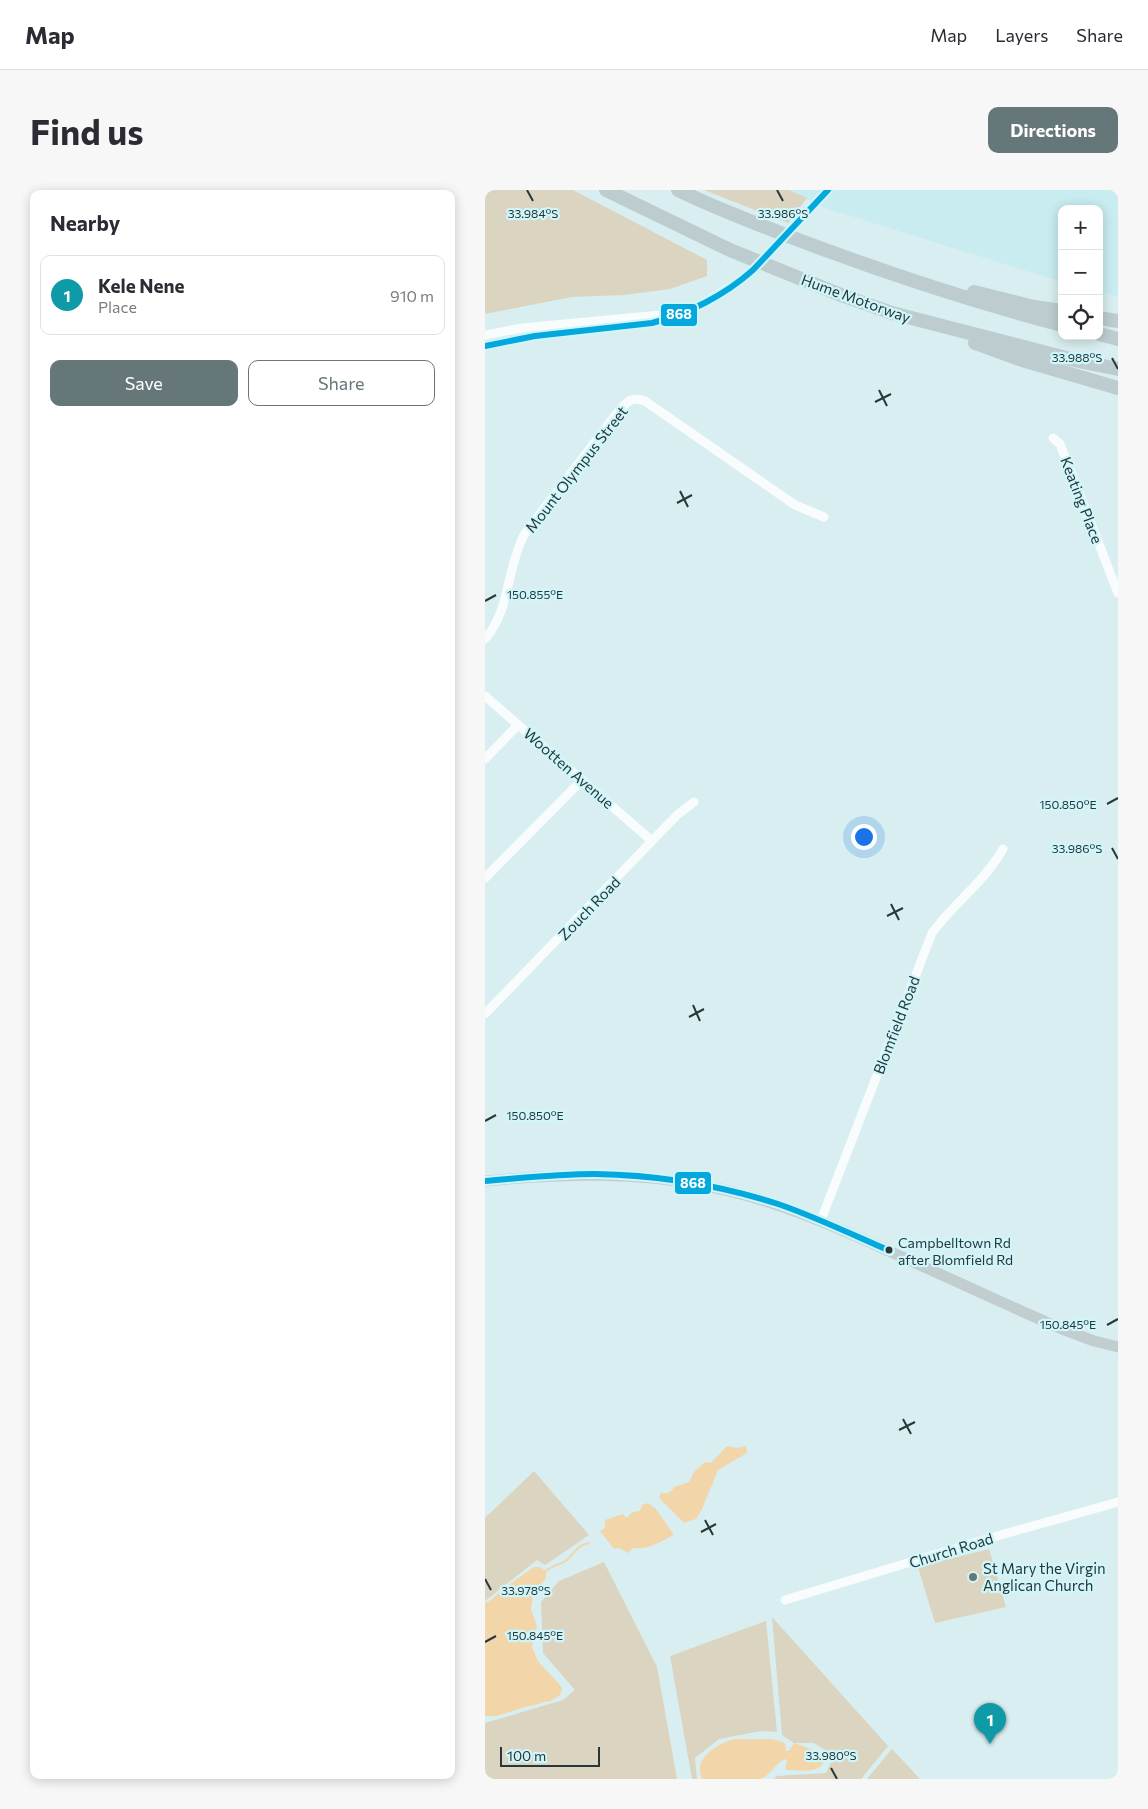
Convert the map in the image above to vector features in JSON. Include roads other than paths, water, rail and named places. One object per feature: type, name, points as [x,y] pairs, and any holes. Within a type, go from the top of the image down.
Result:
[{"type":"highway","name":"Hume Motorway","points":[[606,190],[730,250],[892,313],[1077,361],[1118,369]]},
{"type":"highway","points":[[677,190],[756,224],[852,261],[930,288],[1058,324]]},
{"type":"highway","points":[[852,261],[899,268],[971,291],[1058,311]]},
{"type":"highway","points":[[892,313],[1022,360],[1118,388]]},
{"type":"highway","points":[[1103,319],[1118,321]]},
{"type":"highway","points":[[1103,335],[1118,339]]},
{"type":"main road","points":[[485,1181],[596,1174],[674,1181],[712,1187],[744,1195],[777,1204],[821,1220],[1062,1329],[1094,1342],[1118,1347]]},
{"type":"street","points":[[485,336],[522,328],[651,317],[683,311],[703,304],[744,278],[828,190]]},
{"type":"street","points":[[485,346],[535,336],[652,323],[668,320],[683,311]]},
{"type":"street","name":"Mount Olympus Street","points":[[485,639],[496,623],[500,613],[514,558],[524,536],[617,413],[631,399],[636,398],[645,401],[795,505],[824,517]]},
{"type":"street","name":"Keating Place","points":[[1053,438],[1060,444],[1118,593]]},
{"type":"street","name":"Wootten Avenue","points":[[485,696],[652,841]]},
{"type":"street","points":[[485,759],[518,725]]},
{"type":"street","points":[[485,878],[582,780]]},
{"type":"street","name":"Zouch Road","points":[[485,1014],[677,815],[693,802]]},
{"type":"street","name":"Blomfield Road","points":[[821,1220],[931,933],[995,864],[1003,849]]},
{"type":"street","name":"Church Road","points":[[785,1600],[1118,1502]]},
{"type":"waterway","points":[[546,1571],[567,1560],[580,1546],[589,1543]]},
{"type":"place","name":"Campbelltown Rd after Blomfield Rd","points":[[889,1250]]},
{"type":"place","name":"St Mary the Virgin Anglican Church","points":[[973,1577]]},
{"type":"place","name":"Kele Nene","points":[[990,1744]]}]
